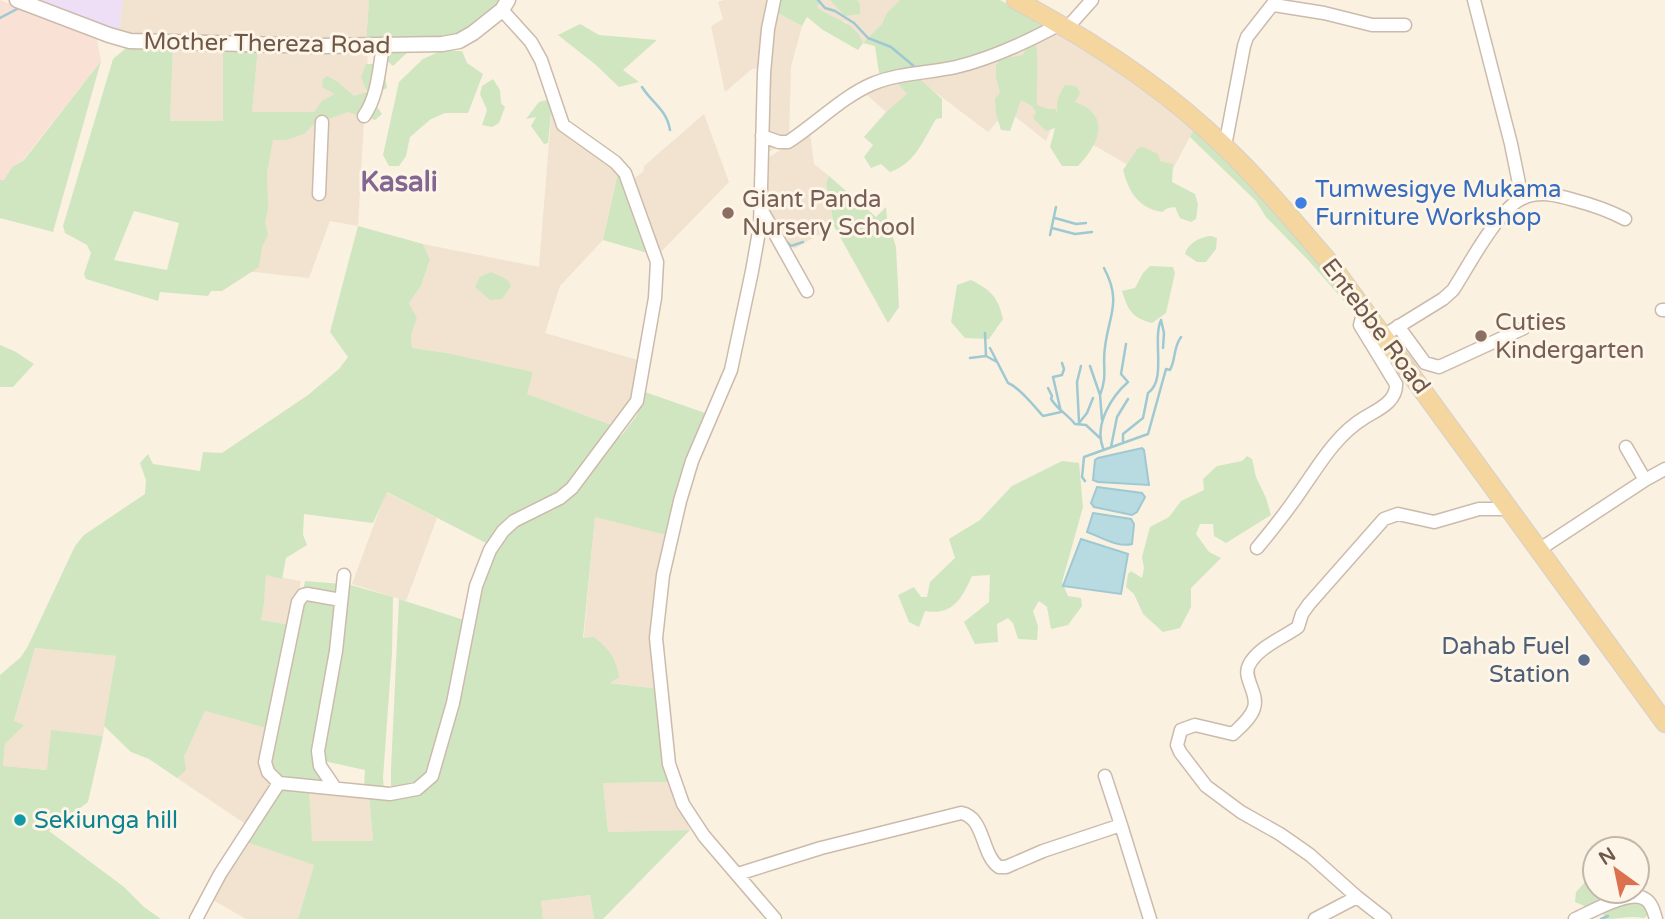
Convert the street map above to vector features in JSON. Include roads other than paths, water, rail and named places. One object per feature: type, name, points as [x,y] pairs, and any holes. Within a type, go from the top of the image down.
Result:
[{"type":"main road","name":"Entebbe Road","points":[[1016,0],[1090,41],[1142,78],[1225,146],[1329,262],[1364,310],[1391,331],[1510,509],[1665,723]]},
{"type":"street","name":"Mother Thereza Road","points":[[17,0],[130,41],[383,46],[459,41],[487,24],[505,5]]},
{"type":"street","points":[[774,0],[764,73],[760,226],[752,271],[731,370],[692,461],[682,492],[666,558],[656,629],[669,764],[675,785],[695,824],[775,919]]},
{"type":"street","points":[[762,136],[788,142],[859,90],[890,78],[935,71],[1011,49],[1064,26],[1092,0]]},
{"type":"street","points":[[1474,0],[1522,198]]},
{"type":"street","points":[[1225,146],[1247,37],[1275,3],[1372,25],[1405,25]]},
{"type":"street","points":[[341,600],[307,594],[298,602],[265,762],[268,772],[279,783],[390,794],[417,789],[432,776],[453,703],[476,586],[490,550],[514,521],[560,498],[572,488],[629,414],[640,392],[658,267],[646,227],[620,166],[563,125],[541,60],[505,5]]},
{"type":"street","points":[[364,116],[376,89],[383,46]]},
{"type":"street","points":[[319,194],[322,122]]},
{"type":"street","points":[[1524,328],[1439,368],[1425,363],[1391,331],[1453,290],[1502,215],[1522,198],[1536,194],[1553,194],[1606,209],[1625,219]]},
{"type":"street","points":[[760,206],[807,291]]},
{"type":"street","points":[[1257,548],[1339,439],[1352,425],[1387,403],[1395,394],[1396,384],[1360,325],[1364,310]]},
{"type":"street","points":[[1626,447],[1645,480]]},
{"type":"street","points":[[1539,550],[1665,469]]},
{"type":"street","points":[[1385,919],[1310,855],[1241,812],[1206,786],[1180,752],[1177,745],[1181,730],[1195,725],[1233,734],[1250,716],[1256,704],[1248,674],[1249,664],[1270,645],[1298,627],[1309,604],[1384,519],[1398,514],[1434,522],[1466,511],[1510,509]]},
{"type":"street","points":[[335,788],[320,766],[318,751],[335,651],[344,575]]},
{"type":"street","points":[[1105,776],[1150,919]]},
{"type":"street","points":[[196,919],[220,874],[279,783]]},
{"type":"street","points":[[738,874],[821,848],[961,813],[967,814],[974,821],[992,859],[999,867],[1006,867],[1043,851],[1121,825]]},
{"type":"street","points":[[1575,919],[1627,896],[1642,897],[1646,900],[1656,919]]},
{"type":"street","points":[[1315,919],[1357,897]]},
{"type":"water","points":[[1142,448],[1149,485],[1093,480],[1095,460],[1098,458]]},
{"type":"water","points":[[1097,487],[1142,493],[1145,497],[1137,512],[1132,515],[1094,507],[1091,503]]},
{"type":"water","points":[[1093,513],[1131,519],[1134,524],[1132,544],[1115,543],[1087,532]]},
{"type":"water","points":[[1081,539],[1128,554],[1121,594],[1063,586]]},
{"type":"waterway","points":[[818,0],[825,8],[854,23],[868,38],[891,47],[916,68]]},
{"type":"waterway","points":[[0,18],[19,8]]},
{"type":"waterway","points":[[642,87],[662,112],[670,130]]},
{"type":"waterway","points":[[1050,235],[1056,207]]},
{"type":"waterway","points":[[1055,218],[1076,224],[1086,223]]},
{"type":"waterway","points":[[1052,228],[1075,234],[1092,232]]},
{"type":"waterway","points":[[785,240],[791,246],[803,242]]},
{"type":"waterway","points":[[1100,395],[1104,382],[1105,347],[1113,308],[1112,290],[1104,268]]},
{"type":"waterway","points":[[1123,443],[1123,434],[1143,418],[1148,393],[1157,379],[1161,320],[1163,348]]},
{"type":"waterway","points":[[985,333],[986,356]]},
{"type":"waterway","points":[[1085,481],[1082,477],[1084,457],[1148,434],[1166,369],[1170,370],[1181,337]]},
{"type":"waterway","points":[[1103,448],[1102,421],[1110,403],[1128,382],[1121,374],[1126,344]]},
{"type":"waterway","points":[[990,348],[1008,383],[1022,393],[1043,416],[1061,412],[1053,377],[1062,375],[1062,363]]},
{"type":"waterway","points":[[970,358],[986,356],[997,362]]},
{"type":"waterway","points":[[1079,422],[1077,382],[1081,366]]},
{"type":"waterway","points":[[1090,366],[1100,395],[1102,420]]},
{"type":"waterway","points":[[1048,388],[1051,399],[1075,424],[1086,425],[1101,439]]},
{"type":"waterway","points":[[1079,423],[1093,398]]},
{"type":"waterway","points":[[1111,447],[1117,417],[1128,399]]},
{"type":"waterway","points":[[1601,919],[1608,916]]},
{"type":"place","name":"Tumwesigye Mukama Furniture Workshop","points":[[1301,203]]},
{"type":"place","name":"Giant Panda Nursery School","points":[[728,213]]},
{"type":"place","name":"Cuties Kindergarten","points":[[1481,336]]},
{"type":"place","name":"Dahab Fuel Station","points":[[1584,660]]},
{"type":"place","name":"Sekiunga hill","points":[[20,820]]},
{"type":"district","name":"Kasali","points":[[399,181]]}]
